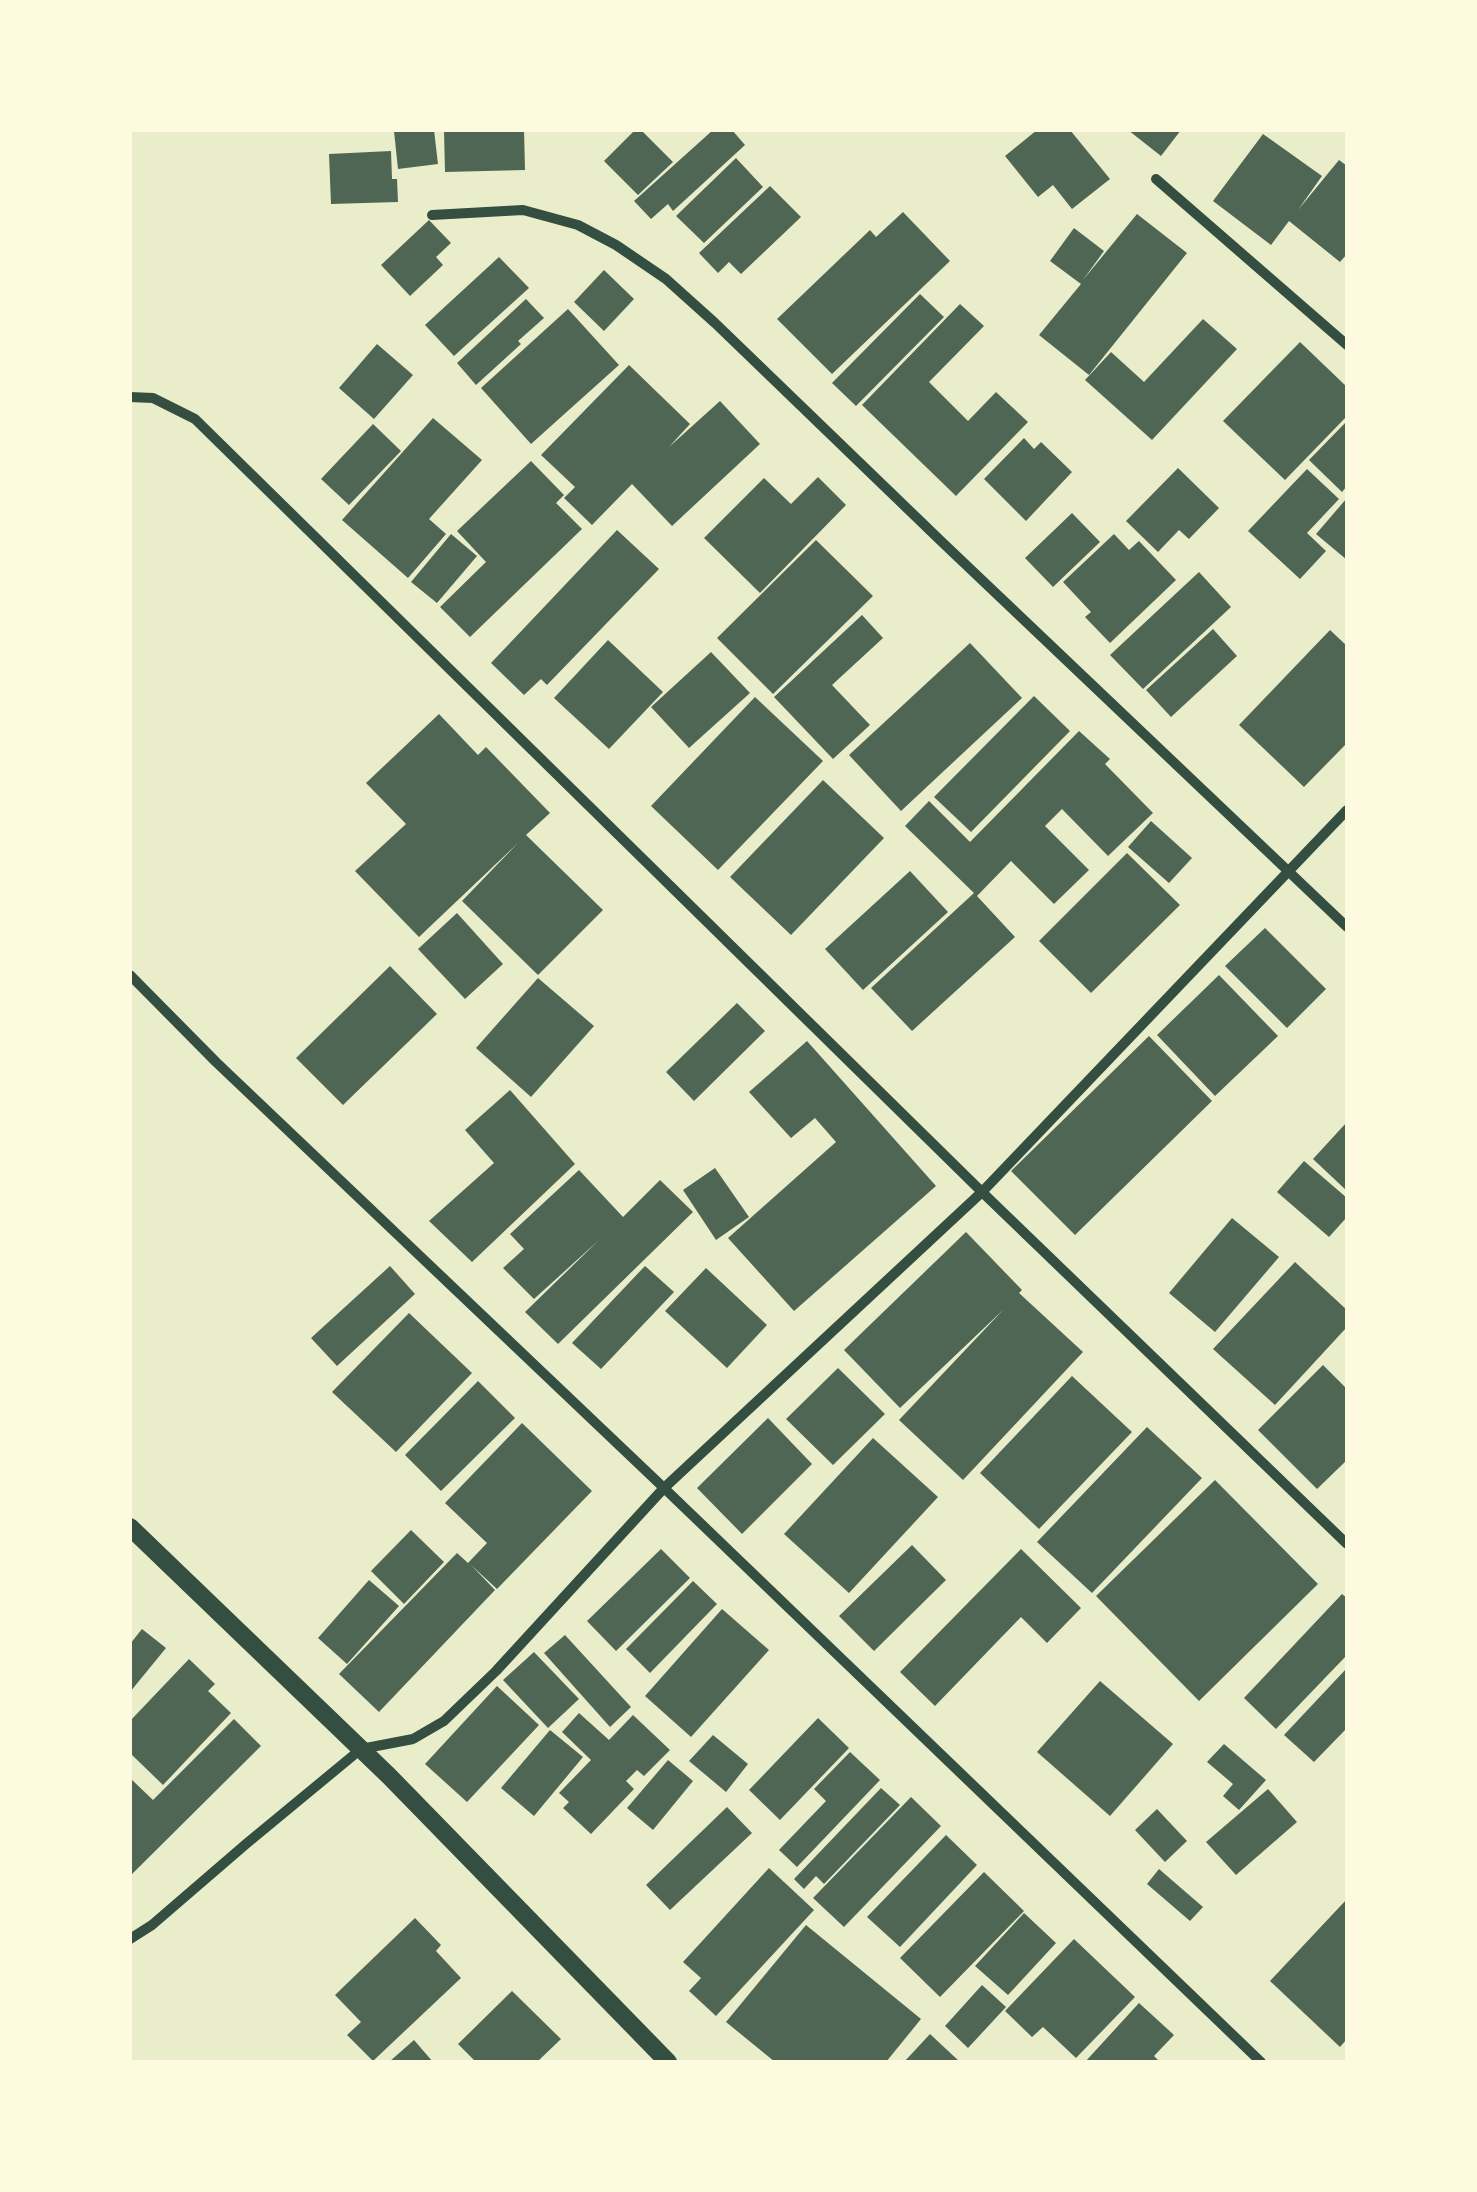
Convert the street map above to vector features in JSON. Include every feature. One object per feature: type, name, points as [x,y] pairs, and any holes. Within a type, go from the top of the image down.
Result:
[{"type":"street","points":[[1156,178],[1347,345]]},
{"type":"street","points":[[432,215],[523,210],[578,225],[666,279],[1347,927]]},
{"type":"street","points":[[130,396],[154,398],[195,419],[982,1192],[1347,1544]]},
{"type":"street","points":[[130,1939],[152,1925],[361,1749],[413,1739],[444,1721],[496,1671],[664,1488],[982,1192],[1347,810]]},
{"type":"street","points":[[130,975],[216,1062],[1261,2062]]},
{"type":"street","points":[[130,1526],[361,1749],[668,2062]]},
{"type":"building","points":[[434,130],[438,164],[398,169],[394,131]]},
{"type":"building","points":[[444,130],[524,130],[525,170],[445,172]]},
{"type":"building","points":[[635,130],[641,130],[673,162],[638,195],[604,161]]},
{"type":"building","points":[[713,130],[732,130],[745,145],[673,211],[668,204],[651,219],[634,201]]},
{"type":"building","points":[[1037,130],[1070,130],[1110,179],[1072,209],[1053,185],[1038,197],[1005,156]]},
{"type":"building","points":[[1128,130],[1181,130],[1161,156]]},
{"type":"building","points":[[1263,134],[1322,176],[1298,210],[1339,160],[1347,166],[1347,254],[1340,262],[1289,221],[1271,245],[1213,201]]},
{"type":"building","points":[[391,151],[398,202],[331,204],[329,154]]},
{"type":"building","points":[[736,158],[763,187],[704,243],[676,216]]},
{"type":"building","points":[[770,186],[801,217],[741,274],[729,262],[718,273],[699,253]]},
{"type":"building","points":[[903,212],[950,261],[832,374],[777,319],[870,230],[876,237]]},
{"type":"building","points":[[1137,214],[1187,253],[1089,375],[1039,335],[1081,284],[1050,261],[1074,228],[1104,251],[1083,280]]},
{"type":"building","points":[[429,220],[451,243],[436,257],[443,265],[410,296],[381,265]]},
{"type":"building","points":[[499,257],[529,288],[454,356],[425,325]]},
{"type":"building","points":[[604,270],[634,299],[604,331],[574,302]]},
{"type":"building","points":[[920,294],[944,317],[856,406],[832,383]]},
{"type":"building","points":[[526,299],[544,318],[476,385],[457,363]]},
{"type":"building","points":[[960,304],[984,326],[929,382],[968,421],[996,392],[1028,422],[956,496],[862,405]]},
{"type":"building","points":[[568,309],[619,365],[531,444],[481,388]]},
{"type":"building","points":[[1203,319],[1237,349],[1152,440],[1085,380],[1111,352],[1144,382]]},
{"type":"building","points":[[1300,342],[1347,387],[1347,416],[1285,480],[1223,421]]},
{"type":"building","points":[[377,344],[413,375],[374,419],[339,388]]},
{"type":"building","points":[[629,365],[690,424],[669,447],[720,401],[760,444],[672,526],[632,484],[592,525],[564,498],[575,487],[541,455]]},
{"type":"building","points":[[433,418],[482,460],[429,519],[446,534],[408,578],[342,520]]},
{"type":"building","points":[[1347,421],[1347,486],[1342,492],[1309,460]]},
{"type":"building","points":[[373,424],[401,451],[349,505],[321,479]]},
{"type":"building","points":[[1024,438],[1034,449],[1041,442],[1072,472],[1026,521],[984,479]]},
{"type":"building","points":[[531,461],[564,495],[556,503],[582,529],[470,637],[440,607],[486,562],[457,531]]},
{"type":"building","points":[[1178,468],[1219,508],[1189,539],[1179,530],[1158,552],[1126,521]]},
{"type":"building","points":[[1307,469],[1339,499],[1307,533],[1326,551],[1300,579],[1248,531]]},
{"type":"building","points":[[818,477],[846,505],[760,593],[704,538],[764,478],[791,504]]},
{"type":"building","points":[[1347,498],[1347,560],[1316,534]]},
{"type":"building","points":[[1072,513],[1100,542],[1053,587],[1025,558]]},
{"type":"building","points":[[617,530],[659,569],[547,685],[541,679],[524,695],[491,663]]},
{"type":"building","points":[[451,534],[477,556],[437,603],[411,582]]},
{"type":"building","points":[[1114,534],[1129,550],[1139,541],[1176,580],[1110,643],[1085,617],[1091,612],[1063,582]]},
{"type":"building","points":[[816,540],[873,596],[773,694],[717,638]]},
{"type":"building","points":[[1199,572],[1231,607],[1143,689],[1110,655]]},
{"type":"building","points":[[862,615],[883,638],[832,685],[870,725],[833,759],[774,697]]},
{"type":"building","points":[[1213,629],[1237,656],[1171,717],[1146,690]]},
{"type":"building","points":[[1330,630],[1347,646],[1347,743],[1304,787],[1239,725]]},
{"type":"building","points":[[608,640],[663,692],[609,749],[554,698]]},
{"type":"building","points":[[970,643],[1022,698],[901,811],[849,755]]},
{"type":"building","points":[[711,652],[750,693],[689,748],[651,707]]},
{"type":"building","points":[[1034,696],[1070,731],[971,832],[934,797]]},
{"type":"building","points":[[755,697],[823,761],[718,870],[651,806]]},
{"type":"building","points":[[439,714],[478,755],[486,747],[550,813],[526,835],[603,910],[538,975],[462,901],[518,843],[419,937],[355,871],[406,824],[366,783]]},
{"type":"building","points":[[1079,731],[1110,759],[1105,764],[1153,813],[1108,856],[1062,809],[1045,826],[1089,870],[1054,904],[1011,861],[977,896],[1015,937],[912,1031],[871,988],[974,893],[905,826],[929,801],[970,842]]},
{"type":"building","points":[[823,780],[884,838],[791,935],[730,877]]},
{"type":"building","points":[[1151,821],[1192,858],[1169,883],[1128,847]]},
{"type":"building","points":[[1127,853],[1180,905],[1091,993],[1039,941]]},
{"type":"building","points":[[910,871],[948,912],[863,990],[825,949]]},
{"type":"building","points":[[457,913],[503,964],[465,999],[418,949]]},
{"type":"building","points":[[1265,928],[1326,989],[1287,1028],[1225,966]]},
{"type":"building","points":[[390,966],[437,1014],[343,1105],[296,1058]]},
{"type":"building","points":[[1219,975],[1278,1036],[1215,1096],[1157,1035]]},
{"type":"building","points":[[538,978],[594,1026],[531,1097],[476,1048]]},
{"type":"building","points":[[737,1003],[765,1031],[694,1101],[666,1072]]},
{"type":"building","points":[[1149,1036],[1212,1101],[1075,1235],[1011,1171]]},
{"type":"building","points":[[807,1041],[936,1186],[794,1311],[728,1238],[836,1142],[815,1118],[791,1138],[749,1092]]},
{"type":"building","points":[[510,1090],[575,1164],[472,1262],[429,1221],[494,1163],[465,1130]]},
{"type":"building","points":[[1347,1122],[1347,1191],[1313,1159]]},
{"type":"building","points":[[1304,1161],[1347,1198],[1347,1217],[1329,1237],[1277,1192]]},
{"type":"building","points":[[715,1168],[749,1217],[716,1240],[683,1190]]},
{"type":"building","points":[[579,1170],[623,1217],[660,1180],[693,1212],[558,1344],[525,1312],[599,1240],[534,1299],[503,1268],[524,1249],[510,1234]]},
{"type":"building","points":[[1232,1218],[1279,1257],[1215,1332],[1169,1293]]},
{"type":"building","points":[[966,1232],[1022,1290],[1019,1293],[1083,1352],[963,1480],[899,1420],[1003,1310],[900,1408],[844,1350]]},
{"type":"building","points":[[1295,1262],[1347,1310],[1347,1327],[1275,1405],[1213,1349]]},
{"type":"building","points":[[390,1266],[415,1294],[337,1366],[311,1338]]},
{"type":"building","points":[[645,1266],[674,1292],[601,1369],[572,1343]]},
{"type":"building","points":[[706,1268],[767,1325],[727,1368],[665,1311]]},
{"type":"building","points":[[409,1313],[472,1373],[396,1452],[332,1392]]},
{"type":"building","points":[[1323,1365],[1347,1389],[1347,1460],[1317,1489],[1258,1430]]},
{"type":"building","points":[[838,1368],[885,1414],[833,1465],[786,1419]]},
{"type":"building","points":[[1072,1376],[1132,1432],[1039,1529],[980,1473]]},
{"type":"building","points":[[478,1381],[515,1418],[441,1491],[405,1455]]},
{"type":"building","points":[[768,1418],[812,1464],[742,1534],[697,1488]]},
{"type":"building","points":[[522,1423],[592,1491],[497,1589],[471,1565],[495,1590],[379,1712],[339,1674],[457,1553],[468,1563],[487,1543],[445,1503]]},
{"type":"building","points":[[1147,1427],[1202,1478],[1092,1593],[1037,1542]]},
{"type":"building","points":[[873,1438],[938,1497],[849,1593],[784,1534]]},
{"type":"building","points":[[1215,1480],[1318,1584],[1199,1701],[1096,1596]]},
{"type":"building","points":[[411,1530],[444,1562],[404,1604],[371,1571]]},
{"type":"building","points":[[912,1545],[946,1580],[874,1651],[839,1616]]},
{"type":"building","points":[[661,1549],[690,1578],[616,1651],[587,1621]]},
{"type":"building","points":[[1021,1549],[1081,1608],[1047,1643],[1021,1617],[935,1706],[900,1672]]},
{"type":"building","points":[[369,1580],[399,1606],[347,1664],[318,1638]]},
{"type":"building","points":[[693,1581],[717,1604],[650,1673],[626,1649]]},
{"type":"building","points":[[1342,1594],[1347,1598],[1347,1655],[1276,1729],[1244,1698]]},
{"type":"building","points":[[722,1609],[769,1650],[691,1737],[645,1696]]},
{"type":"building","points":[[142,1629],[166,1648],[130,1692],[130,1644]]},
{"type":"building","points":[[565,1635],[631,1707],[610,1727],[544,1653]]},
{"type":"building","points":[[534,1652],[579,1699],[548,1728],[503,1680]]},
{"type":"building","points":[[189,1659],[215,1684],[208,1691],[231,1713],[163,1785],[130,1753],[130,1721]]},
{"type":"building","points":[[1347,1668],[1347,1728],[1314,1762],[1284,1735]]},
{"type":"building","points":[[1100,1681],[1173,1744],[1110,1816],[1037,1752]]},
{"type":"building","points":[[497,1686],[539,1725],[467,1802],[425,1764]]},
{"type":"building","points":[[579,1713],[609,1740],[633,1715],[670,1750],[644,1776],[637,1770],[626,1781],[634,1789],[591,1834],[563,1808],[569,1802],[559,1793],[591,1760],[562,1732]]},
{"type":"building","points":[[818,1718],[849,1748],[780,1820],[749,1790]]},
{"type":"building","points":[[234,1719],[261,1746],[130,1876],[130,1778],[153,1800]]},
{"type":"building","points":[[550,1730],[583,1757],[534,1816],[501,1788]]},
{"type":"building","points":[[713,1735],[748,1764],[726,1792],[689,1761]]},
{"type":"building","points":[[1224,1744],[1266,1780],[1239,1810],[1223,1796],[1233,1784],[1207,1762]]},
{"type":"building","points":[[850,1752],[880,1780],[797,1867],[779,1850],[826,1801],[814,1789]]},
{"type":"building","points":[[668,1760],[693,1781],[653,1830],[627,1808]]},
{"type":"building","points":[[881,1788],[900,1805],[824,1884],[816,1876],[804,1889],[794,1879]]},
{"type":"building","points":[[1268,1789],[1297,1822],[1236,1875],[1206,1842]]},
{"type":"building","points":[[911,1797],[941,1826],[844,1927],[813,1898]]},
{"type":"building","points":[[727,1807],[752,1833],[670,1910],[646,1885]]},
{"type":"building","points":[[1157,1809],[1187,1841],[1165,1862],[1135,1830]]},
{"type":"building","points":[[946,1835],[977,1865],[900,1947],[867,1917]]},
{"type":"building","points":[[769,1868],[814,1910],[716,2016],[689,1991],[701,1978],[683,1962]]},
{"type":"building","points":[[1159,1869],[1203,1907],[1190,1921],[1147,1884]]},
{"type":"building","points":[[984,1872],[1024,1911],[940,1997],[900,1958]]},
{"type":"building","points":[[1347,1899],[1347,2039],[1340,2047],[1270,1981]]},
{"type":"building","points":[[1024,1913],[1056,1943],[1008,1995],[975,1966]]},
{"type":"building","points":[[415,1918],[441,1945],[436,1951],[461,1978],[373,2061],[347,2035],[361,2022],[335,1995]]},
{"type":"building","points":[[806,1925],[921,2019],[886,2062],[775,2062],[726,2022]]},
{"type":"building","points":[[1074,1939],[1135,1997],[1076,2058],[1043,2027],[1032,2037],[1005,2011]]},
{"type":"building","points":[[982,1985],[1006,2007],[968,2048],[945,2026]]},
{"type":"building","points":[[512,1991],[561,2039],[537,2062],[476,2062],[458,2044]]},
{"type":"building","points":[[1139,2003],[1174,2035],[1154,2056],[1160,2062],[1085,2062]]},
{"type":"building","points":[[930,2034],[960,2062],[904,2062]]},
{"type":"building","points":[[414,2040],[433,2062],[389,2062]]}]
